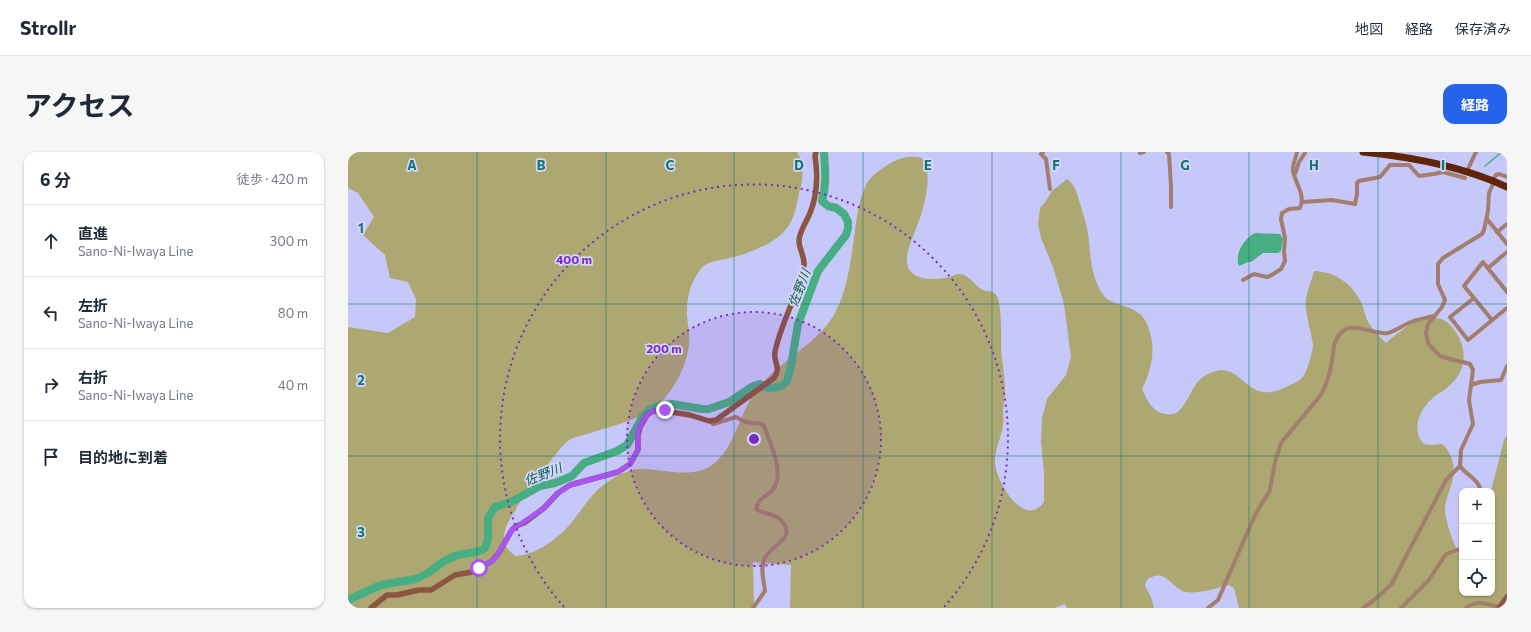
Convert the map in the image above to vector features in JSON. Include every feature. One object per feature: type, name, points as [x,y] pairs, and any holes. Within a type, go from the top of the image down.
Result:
[{"type":"highway","points":[[1363,152],[1391,155],[1436,164],[1493,181],[1507,187]]},
{"type":"main road","points":[[371,608],[387,595],[397,595],[419,590],[431,590],[451,577],[461,573],[472,572],[492,561],[498,554],[512,530],[544,508],[558,493],[570,485],[618,472],[630,464],[638,450],[638,435],[640,427],[652,411],[665,410],[690,414],[711,421],[720,418],[774,378],[778,372],[778,366],[774,354],[782,326],[797,291],[804,263],[799,242],[815,198],[817,181],[816,152]]},
{"type":"main road","points":[[1499,608],[1507,597]]},
{"type":"street","points":[[1043,152],[1041,154],[1046,158],[1050,188]]},
{"type":"street","points":[[1167,152],[1169,154],[1171,207]]},
{"type":"street","points":[[1243,280],[1254,274],[1267,277],[1281,269],[1285,261],[1285,238],[1281,219],[1282,213],[1290,209],[1300,208],[1302,202],[1292,170],[1297,152]]},
{"type":"street","points":[[1468,169],[1476,152]]},
{"type":"street","points":[[1294,175],[1299,162],[1305,153]]},
{"type":"street","points":[[1302,202],[1332,200],[1355,204],[1358,194],[1359,181],[1380,177],[1390,165],[1410,165],[1419,176],[1443,172],[1465,178]]},
{"type":"street","points":[[1363,608],[1391,585],[1446,480],[1460,466],[1461,450],[1473,424],[1469,403],[1473,370],[1470,364],[1440,356],[1428,343],[1426,329],[1442,307],[1444,300],[1438,284],[1438,264],[1442,258],[1482,234],[1486,227],[1493,181],[1496,175],[1499,174],[1507,177]]},
{"type":"street","points":[[1487,219],[1507,244]]},
{"type":"street","points":[[1497,232],[1507,224]]},
{"type":"street","points":[[1488,268],[1507,252]]},
{"type":"street","points":[[1492,320],[1464,286],[1483,262],[1507,292]]},
{"type":"street","points":[[1474,298],[1450,317],[1468,340],[1507,308]]},
{"type":"street","points":[[1208,608],[1218,600],[1255,515],[1270,490],[1275,462],[1281,443],[1325,388],[1331,369],[1334,345],[1339,336],[1347,329],[1353,328],[1388,333],[1411,322],[1434,316]]},
{"type":"street","points":[[1471,385],[1480,382],[1503,379],[1507,366]]},
{"type":"street","points":[[711,421],[712,424],[736,418],[745,422],[763,424],[777,463],[778,473],[775,487],[758,502],[756,509],[776,516],[781,520],[787,535],[785,539],[771,549],[763,561],[762,568],[765,591],[753,608]]},
{"type":"street","points":[[1460,466],[1465,472],[1475,479],[1480,488]]},
{"type":"street","points":[[1400,608],[1428,581],[1446,554],[1459,549]]},
{"type":"street","points":[[1466,608],[1475,603],[1482,603],[1499,608]]},
{"type":"shaded area","points":[[348,152],[797,152],[800,157],[802,167],[802,183],[794,214],[789,225],[771,242],[738,256],[706,264],[700,270],[691,286],[688,298],[688,354],[683,369],[671,390],[661,402],[636,418],[573,438],[565,443],[526,494],[506,526],[504,537],[506,546],[516,556],[531,553],[554,540],[566,529],[589,499],[599,489],[612,479],[622,474],[641,469],[680,472],[700,471],[717,461],[728,447],[748,403],[762,383],[817,336],[835,313],[846,284],[859,208],[868,182],[876,173],[893,162],[913,157],[922,158],[926,165],[928,182],[920,219],[907,256],[909,269],[914,274],[922,278],[929,279],[947,278],[958,274],[964,275],[985,291],[994,293],[999,301],[1005,393],[1002,429],[995,463],[1000,481],[1012,500],[1020,507],[1028,510],[1036,509],[1044,502],[1044,472],[1041,442],[1042,418],[1047,399],[1066,375],[1071,357],[1064,304],[1053,267],[1041,238],[1038,224],[1040,208],[1052,191],[1067,179],[1075,188],[1084,216],[1088,233],[1092,269],[1100,289],[1108,300],[1138,312],[1148,326],[1152,340],[1152,355],[1150,369],[1142,389],[1154,409],[1161,413],[1174,414],[1178,412],[1183,407],[1200,379],[1213,372],[1223,370],[1231,372],[1252,388],[1261,392],[1271,392],[1284,388],[1303,377],[1309,363],[1313,347],[1306,312],[1306,300],[1314,271],[1330,274],[1343,280],[1354,291],[1362,304],[1368,322],[1386,343],[1416,320],[1421,318],[1431,317],[1446,321],[1460,339],[1464,355],[1463,363],[1457,377],[1449,386],[1429,402],[1421,413],[1418,419],[1418,432],[1424,444],[1442,444],[1448,451],[1453,464],[1454,474],[1446,500],[1445,512],[1452,538],[1459,551],[1459,596],[1495,596],[1495,488],[1492,488],[1504,440],[1507,435],[1507,608],[1239,608],[1234,588],[1229,585],[1202,591],[1186,592],[1177,588],[1166,578],[1157,576],[1150,577],[1146,581],[1145,586],[1151,597],[1154,608],[1067,608],[1065,604],[1054,608],[790,608],[791,565],[753,562],[754,608],[348,608],[348,327],[388,333],[415,317],[416,299],[408,282],[390,278],[385,255],[363,235],[374,217],[358,193],[348,188]]},
{"type":"shaded area","points":[[1255,233],[1280,234],[1283,239],[1281,251],[1278,253],[1263,253],[1251,262],[1239,266],[1238,257],[1241,247],[1251,235]]},
{"type":"waterway","name":"佐野川","points":[[348,600],[381,585],[416,579],[428,573],[444,561],[457,555],[482,550],[485,548],[488,539],[488,518],[495,507],[513,501],[540,486],[555,483],[572,476],[584,463],[617,451],[627,445],[643,416],[649,410],[659,406],[672,404],[709,409],[729,402],[753,386],[760,384],[768,388],[783,385],[787,381],[791,366],[798,324],[818,271],[846,235],[848,228],[848,222],[844,214],[836,208],[828,206],[822,201],[825,183],[824,152]]},
{"type":"waterway","points":[[1485,166],[1502,152]]},
{"type":"route","points":[[479,568],[494,560],[508,534],[516,526],[524,523],[544,508],[558,493],[570,485],[618,472],[630,464],[638,450],[638,431],[644,419],[652,411],[665,410]]}]
